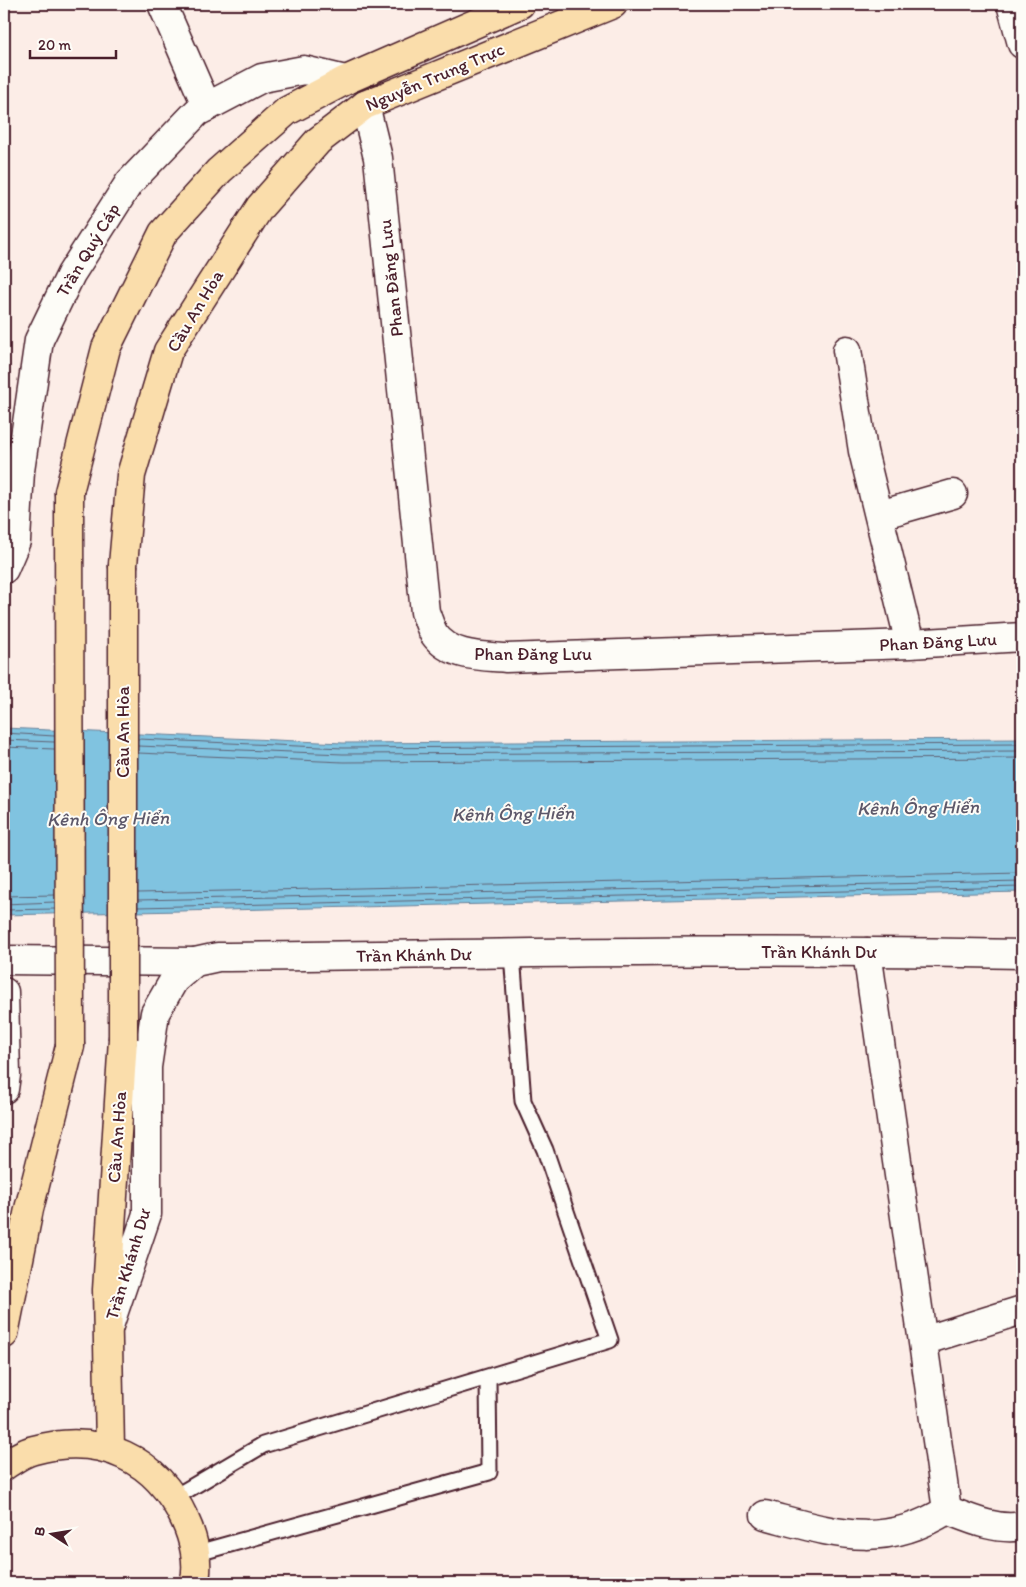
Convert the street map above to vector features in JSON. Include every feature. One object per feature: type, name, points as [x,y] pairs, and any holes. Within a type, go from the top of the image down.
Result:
[{"type":"main road","name":"Nguyễn Trung Trực","points":[[29,1209],[70,1046],[69,492],[106,348],[163,233],[219,171],[287,111],[346,80],[520,4]]},
{"type":"main road","name":"Nguyễn Trung Trực","points":[[260,206],[318,141],[365,106],[613,4]]},
{"type":"main road","points":[[346,80],[365,106]]},
{"type":"main road","name":"Cầu An Hòa","points":[[108,1330],[107,1290],[123,1039],[123,564],[131,475],[168,351],[260,206]]},
{"type":"main road","points":[[4,1284],[29,1209]]},
{"type":"main road","points":[[4,1334],[29,1209]]},
{"type":"main road","points":[[108,1330],[110,1449]]},
{"type":"main road","points":[[4,1466],[32,1450],[71,1443],[110,1449],[146,1466],[175,1497],[193,1536],[194,1583]]},
{"type":"street","points":[[162,4],[208,107]]},
{"type":"street","points":[[1011,4],[1022,44]]},
{"type":"street","name":"Trần Quý Cáp","points":[[4,570],[16,541],[20,471],[39,340],[71,274],[129,182],[197,112],[262,78],[304,70],[346,80]]},
{"type":"street","name":"Phan Đăng Lưu","points":[[365,106],[378,158],[425,612],[434,634],[446,646],[469,655],[506,658],[910,644],[1022,637]]},
{"type":"street","points":[[847,350],[863,451],[910,644]]},
{"type":"street","points":[[880,515],[953,494]]},
{"type":"street","points":[[867,952],[947,1510]]},
{"type":"street","name":"Trần Khánh Dư","points":[[108,1330],[147,1214],[147,1067],[155,1013],[174,980],[195,962],[218,957],[512,954],[867,952],[1022,954]]},
{"type":"street","points":[[4,960],[195,962]]},
{"type":"street","points":[[4,992],[6,1075],[4,1089]]},
{"type":"street","points":[[923,1341],[1022,1310]]},
{"type":"street","points":[[765,1515],[844,1535],[894,1534],[929,1522],[947,1510]]},
{"type":"street","points":[[947,1510],[979,1522],[1012,1528],[1022,1526]]},
{"type":"lane","points":[[175,1497],[263,1445],[610,1340],[545,1150],[523,1100],[512,954]]},
{"type":"lane","points":[[194,1554],[489,1472],[488,1378]]},
{"type":"water","name":"Kênh Ông Hiển","points":[[4,728],[343,743],[1022,739],[1022,892],[4,915]]}]
